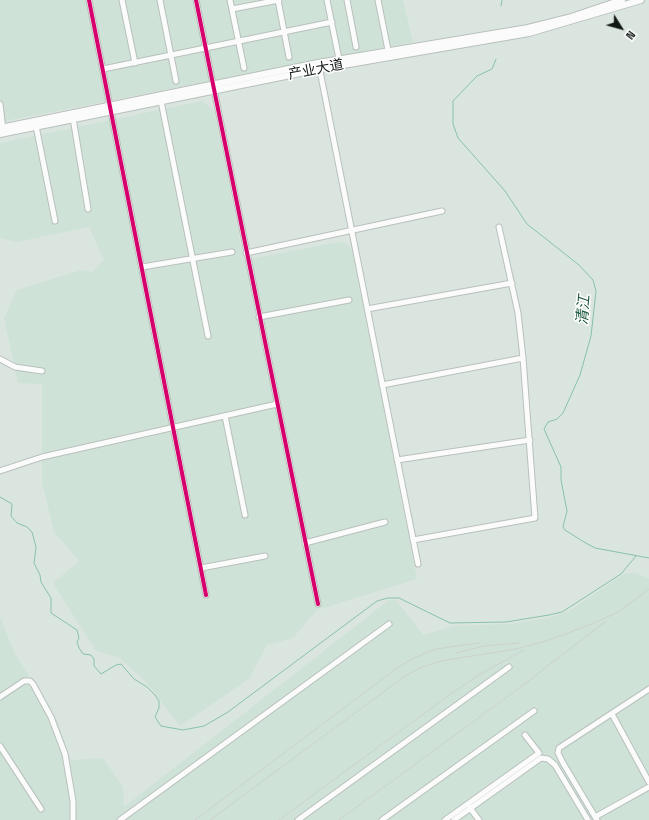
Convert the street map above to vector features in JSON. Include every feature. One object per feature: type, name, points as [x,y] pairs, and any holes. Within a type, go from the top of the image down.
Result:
[{"type":"main road","name":"产业大道","points":[[319,66],[339,59],[388,50],[528,28],[568,18],[622,0]]},
{"type":"main road","name":"产业大道","points":[[1,131],[319,66],[529,33],[641,0]]},
{"type":"main road","name":"产业大道","points":[[1,131],[36,126],[110,108],[161,101],[213,88]]},
{"type":"street","points":[[90,0],[206,595]]},
{"type":"street","points":[[122,0],[135,63]]},
{"type":"street","points":[[160,0],[176,81]]},
{"type":"street","points":[[196,0],[318,604]]},
{"type":"street","points":[[230,0],[244,68]]},
{"type":"street","points":[[232,9],[278,0],[289,57]]},
{"type":"street","points":[[327,0],[339,59]]},
{"type":"street","points":[[347,0],[356,47]]},
{"type":"street","points":[[378,0],[388,50]]},
{"type":"street","points":[[103,69],[332,22]]},
{"type":"street","points":[[319,66],[418,564]]},
{"type":"street","points":[[161,101],[208,336]]},
{"type":"street","points":[[0,104],[1,131]]},
{"type":"street","points":[[73,118],[88,209]]},
{"type":"street","points":[[36,126],[54,220]]},
{"type":"street","points":[[246,253],[351,232],[442,210]]},
{"type":"street","points":[[413,540],[535,518],[524,358],[512,283],[499,227]]},
{"type":"street","points":[[142,267],[232,252]]},
{"type":"street","points":[[367,309],[512,283]]},
{"type":"street","points":[[259,317],[349,300]]},
{"type":"street","points":[[382,385],[524,358]]},
{"type":"street","points":[[0,359],[15,367],[42,371]]},
{"type":"street","points":[[0,471],[42,457],[277,404]]},
{"type":"street","points":[[225,416],[245,515]]},
{"type":"street","points":[[397,460],[530,440]]},
{"type":"street","points":[[305,543],[385,522]]},
{"type":"street","points":[[201,568],[265,556]]},
{"type":"street","points":[[120,820],[389,624]]},
{"type":"street","points":[[298,820],[509,667]]},
{"type":"street","points":[[0,697],[24,681],[30,681],[33,684],[52,717],[65,754],[73,801],[73,820]]},
{"type":"street","points":[[649,689],[559,748],[558,752],[596,819],[649,787]]},
{"type":"street","points":[[382,820],[534,711]]},
{"type":"street","points":[[612,714],[649,782]]},
{"type":"street","points":[[445,820],[539,753],[525,735]]},
{"type":"street","points":[[0,746],[41,809]]},
{"type":"street","points":[[454,820],[541,758],[548,759],[555,765],[588,820]]},
{"type":"street","points":[[470,808],[479,820]]},
{"type":"shaded area","points":[[0,0],[403,0],[413,42],[0,122]]},
{"type":"shaded area","points":[[202,101],[214,110],[244,260],[339,242],[347,244],[352,250],[417,579],[317,610],[293,638],[267,645],[249,679],[180,726],[146,682],[120,658],[96,651],[53,583],[79,561],[54,532],[42,482],[42,384],[18,383],[4,318],[17,290],[81,270],[92,272],[104,260],[89,227],[17,242],[0,238],[0,143]]},
{"type":"shaded area","points":[[635,572],[649,579],[649,820],[0,820],[0,617],[15,654],[57,720],[71,760],[103,758],[123,787],[124,807],[389,600],[396,600],[423,635],[454,626],[508,624],[549,618],[569,611],[624,574]]},
{"type":"waterway","name":"清江","points":[[501,6],[502,0]]},
{"type":"waterway","name":"清江","points":[[496,59],[492,69],[477,76],[453,101],[453,124],[458,138],[505,191],[527,224],[579,265],[593,280],[596,291],[591,336],[580,375],[563,413],[557,419],[548,422],[544,429],[561,467],[561,480],[567,511],[563,527],[565,530],[595,548],[649,558]]},
{"type":"waterway","points":[[0,497],[12,504],[11,516],[17,523],[27,527],[32,532],[36,547],[34,563],[40,575],[41,582],[51,598],[51,613],[77,630],[79,638],[77,642],[83,654],[91,655],[94,659],[94,666],[101,674],[116,665],[121,664],[134,679],[147,687],[159,701],[159,708],[155,717],[161,726],[183,730],[204,726],[228,712],[377,601],[388,598],[399,598],[450,623],[506,622],[549,615],[562,612],[621,574],[636,556]]},
{"type":"railway","points":[[210,820],[405,676],[422,667],[441,661],[516,649],[546,641],[592,624],[618,612],[649,589]]},
{"type":"railway","points":[[339,820],[518,689],[606,621]]},
{"type":"railway","points":[[195,820],[397,668],[414,658],[436,649],[479,643]]},
{"type":"railway","points":[[456,653],[483,646],[519,643]]},
{"type":"railway","points":[[279,820],[452,693],[482,673],[524,650]]},
{"type":"cycle path","points":[[89,0],[206,595]]},
{"type":"cycle path","points":[[196,0],[318,604]]}]
